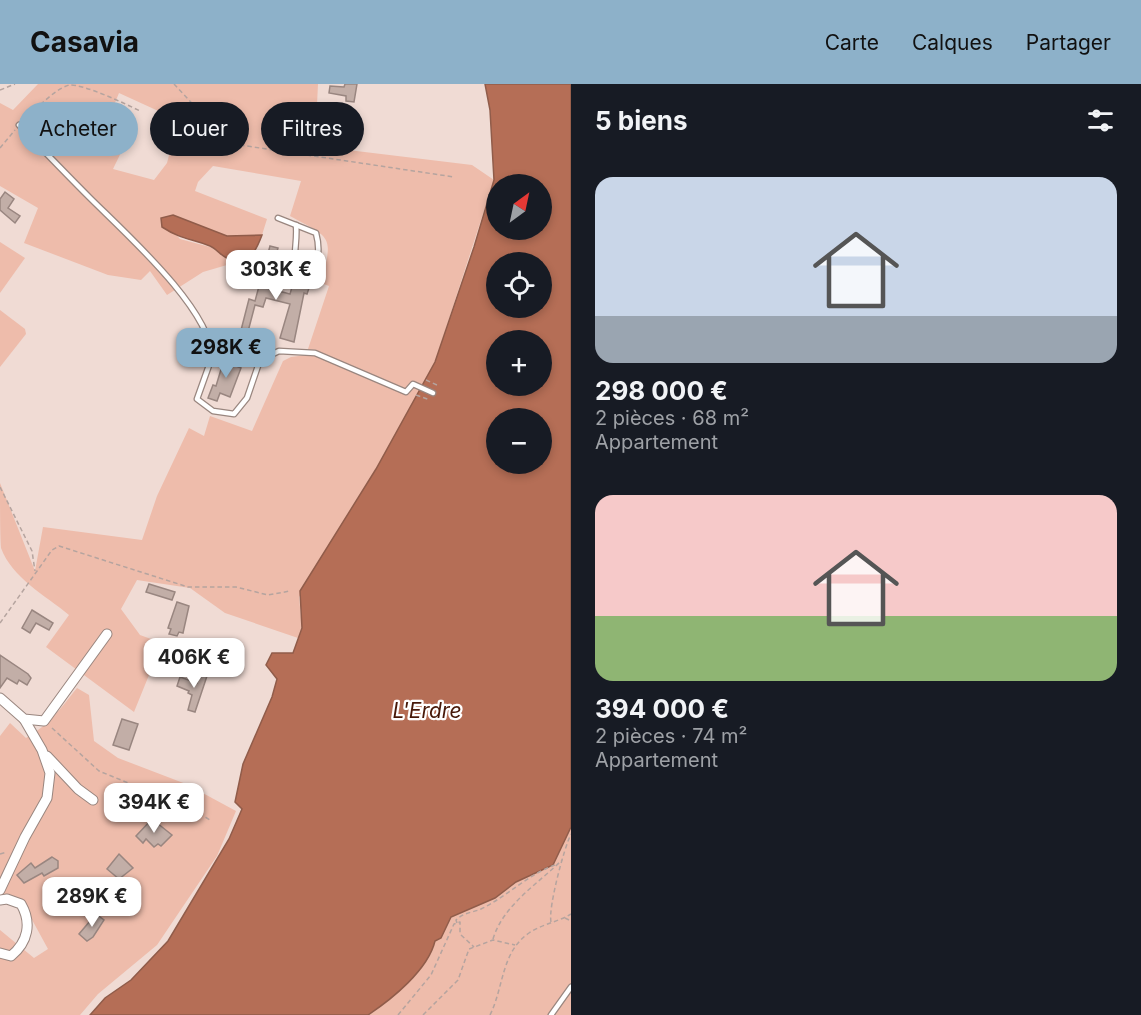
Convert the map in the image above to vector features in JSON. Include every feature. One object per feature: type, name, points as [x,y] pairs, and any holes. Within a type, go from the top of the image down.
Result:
[{"type":"street","points":[[24,719],[44,722],[107,634]]},
{"type":"street","points":[[0,698],[24,719],[42,750],[54,765],[93,800]]},
{"type":"street","points":[[0,890],[25,837],[48,798],[50,773],[42,750]]},
{"type":"street","points":[[0,900],[7,899],[21,904],[28,915],[27,933],[17,951],[11,956],[0,954]]},
{"type":"lane","points":[[49,156],[167,278],[198,319],[210,344],[212,357],[197,399],[213,411],[234,414],[247,398],[260,360],[279,351],[315,353],[406,392],[413,384],[433,393]]},
{"type":"lane","points":[[278,218],[316,234],[320,249],[316,266],[307,278]]},
{"type":"lane","points":[[296,225],[297,237],[293,265],[298,277]]},
{"type":"lane","points":[[210,344],[216,342],[260,360]]},
{"type":"lane","points":[[551,1015],[571,987]]},
{"type":"path","points":[[0,90],[15,84]]},
{"type":"path","points":[[46,102],[74,84],[88,87],[120,102]]},
{"type":"path","points":[[174,84],[202,114],[240,145],[454,177]]},
{"type":"path","points":[[0,148],[18,126]]},
{"type":"path","points":[[426,380],[437,385]]},
{"type":"path","points":[[417,395],[430,400]]},
{"type":"path","points":[[0,487],[32,551],[35,572]]},
{"type":"path","points":[[0,623],[52,549],[59,546],[188,587],[236,587],[268,595],[290,591]]},
{"type":"path","points":[[44,722],[99,771],[192,809],[210,820]]},
{"type":"path","points":[[551,924],[549,914],[571,834]]},
{"type":"path","points":[[493,940],[496,929],[522,896],[562,860]]},
{"type":"path","points":[[398,1015],[431,975],[441,949],[454,924],[457,923],[456,920],[464,913],[479,910],[524,880],[558,864]]},
{"type":"path","points":[[490,1015],[499,993],[504,968],[516,945],[533,930],[571,914]]},
{"type":"path","points":[[564,918],[571,921]]},
{"type":"path","points":[[457,923],[460,922],[460,934],[474,947]]},
{"type":"path","points":[[423,1015],[458,980],[464,958],[474,947],[493,940],[516,945]]},
{"type":"shaded area","points":[[38,84],[318,84],[317,102],[261,102],[261,156],[364,156],[364,152],[472,165],[486,175],[486,205],[435,362],[376,469],[299,597],[302,628],[298,638],[225,613],[190,588],[137,580],[121,609],[140,635],[162,643],[134,712],[46,647],[69,615],[21,577],[6,559],[1,548],[0,483],[35,571],[43,527],[142,540],[157,496],[189,428],[204,436],[210,416],[252,431],[283,361],[291,357],[306,355],[329,286],[321,283],[328,247],[322,235],[290,216],[301,181],[213,166],[198,182],[195,191],[267,219],[262,235],[227,236],[173,215],[161,218],[180,239],[210,247],[229,259],[244,260],[203,272],[167,295],[150,271],[141,280],[108,275],[24,243],[38,208],[0,186],[0,103],[13,110],[18,105],[18,156],[119,156],[113,169],[154,180],[167,163],[169,156],[249,156],[249,102],[150,102],[150,107],[119,93],[115,102],[21,102]]},
{"type":"shaded area","points":[[0,242],[25,258],[0,293]]},
{"type":"shaded area","points":[[0,310],[25,329],[26,334],[0,367]]},
{"type":"shaded area","points":[[77,688],[89,695],[94,741],[118,758],[186,784],[236,811],[217,856],[157,945],[98,994],[80,1015],[0,1015],[0,930],[34,958],[48,949],[30,916],[0,898],[0,736],[10,723],[26,738],[54,716]]},
{"type":"shaded area","points":[[571,827],[571,1015],[368,1015],[398,992],[417,973],[431,952],[435,941],[441,938],[451,917],[495,898],[516,882],[553,865]]},
{"type":"water","name":"L'Erdre","points":[[485,84],[571,84],[571,827],[553,865],[516,882],[495,898],[451,917],[441,938],[435,941],[425,963],[417,973],[388,1001],[368,1015],[90,1015],[105,998],[131,980],[168,941],[229,839],[242,809],[235,802],[243,764],[272,697],[277,679],[266,665],[272,653],[293,653],[302,628],[300,591],[376,469],[435,362],[486,207],[486,240],[552,240],[552,174],[494,174],[490,110]]},
{"type":"water","points":[[173,215],[227,236],[262,235],[254,251],[247,258],[229,259],[210,246],[181,237],[162,227],[161,218]]},
{"type":"building","points":[[345,84],[357,84],[354,102],[346,101],[346,96],[329,93],[330,86],[344,87]]},
{"type":"building","points":[[5,192],[14,199],[8,208],[20,216],[15,223],[0,210],[0,199]]},
{"type":"building","points":[[270,246],[278,248],[267,288],[290,294],[294,280],[310,285],[307,294],[304,293],[294,342],[280,338],[290,304],[266,298],[263,307],[255,305],[245,343],[238,342],[249,299],[255,301]]},
{"type":"building","points":[[226,353],[235,356],[231,364],[241,368],[230,397],[220,393],[217,401],[208,398],[213,385],[216,386]]},
{"type":"building","points":[[149,584],[175,592],[172,600],[146,592]]},
{"type":"building","points":[[177,602],[189,606],[183,633],[179,632],[177,636],[169,634],[171,629],[168,628]]},
{"type":"building","points":[[32,610],[53,623],[49,630],[36,623],[30,633],[22,628]]},
{"type":"building","points":[[0,655],[28,674],[31,678],[27,685],[19,680],[17,684],[7,678],[0,688]]},
{"type":"building","points":[[201,671],[208,673],[195,712],[188,710],[192,695],[188,693],[189,691],[177,686],[180,677],[197,683]]},
{"type":"building","points":[[122,719],[138,724],[129,750],[113,745]]},
{"type":"building","points":[[152,819],[172,835],[161,846],[158,844],[154,847],[146,839],[143,843],[136,836]]},
{"type":"building","points":[[119,854],[133,868],[119,879],[107,869]]},
{"type":"building","points":[[52,857],[58,861],[58,868],[44,876],[42,873],[24,883],[17,875],[31,863],[35,868]]},
{"type":"building","points":[[96,914],[104,920],[93,937],[87,941],[79,934]]}]
